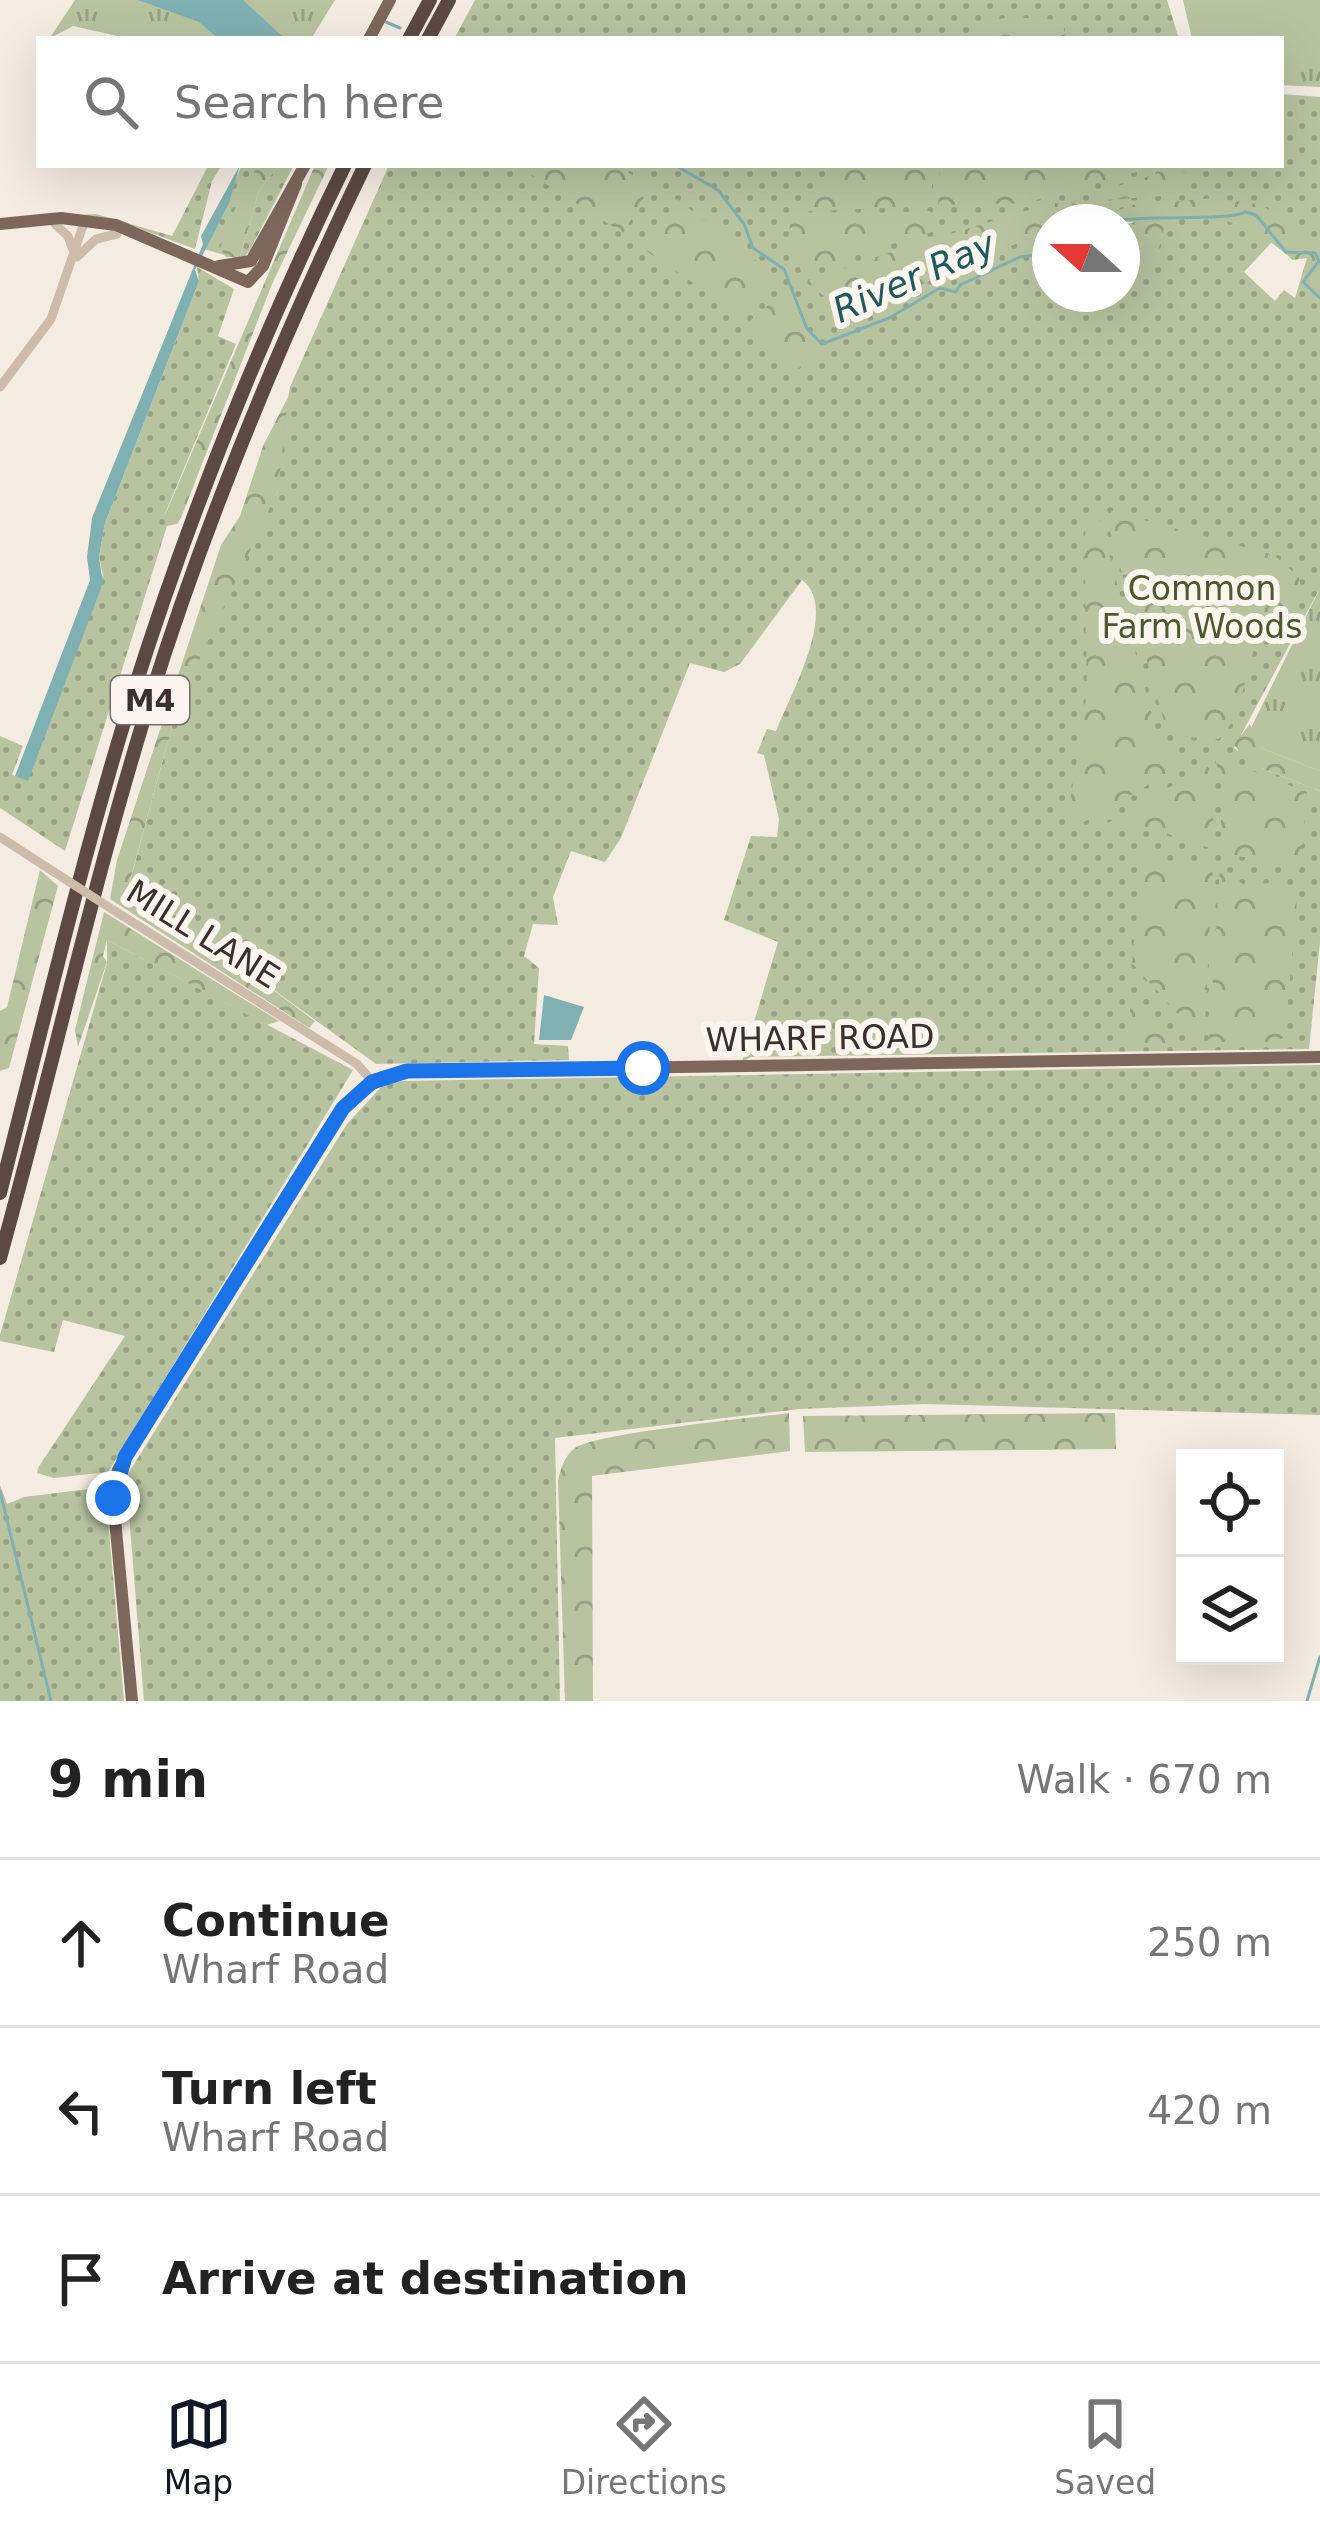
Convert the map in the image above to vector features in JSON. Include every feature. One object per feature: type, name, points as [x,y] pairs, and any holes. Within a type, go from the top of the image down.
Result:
[{"type":"highway","points":[[411,36],[430,0]]},
{"type":"highway","points":[[430,36],[449,0]]},
{"type":"highway","name":"M4","points":[[0,1193],[73,901],[134,690],[226,430],[344,168]]},
{"type":"highway","name":"M4","points":[[0,1258],[117,809],[181,607],[297,308],[364,168]]},
{"type":"main road","points":[[371,36],[390,0]]},
{"type":"main road","points":[[0,224],[84,224],[138,236],[218,266],[237,279],[256,277],[304,168]]},
{"type":"main road","points":[[218,266],[251,261],[296,184]]},
{"type":"main road","points":[[84,224],[138,236]]},
{"type":"main road","name":"WHARF ROAD","points":[[372,1082],[418,1071],[1320,1057]]},
{"type":"main road","points":[[132,1701],[113,1498],[118,1470],[327,1131],[372,1082]]},
{"type":"street","points":[[52,223],[68,236],[75,258]]},
{"type":"street","points":[[0,387],[43,332],[75,258],[84,224]]},
{"type":"street","points":[[75,258],[96,238],[117,234]]},
{"type":"street","name":"MILL LANE","points":[[0,837],[357,1064],[372,1082]]},
{"type":"green space","points":[[75,0],[335,0],[313,36],[117,36],[73,26],[51,36]]},
{"type":"green space","points":[[475,0],[1167,0],[1178,36],[456,36]]},
{"type":"green space","points":[[1183,0],[1320,0],[1320,87],[1284,85],[1284,36],[1191,36]]},
{"type":"green space","points":[[1211,0],[1320,0],[1320,68],[1284,67],[1284,36],[1209,36]]},
{"type":"green space","points":[[1007,17],[1063,20],[1065,36],[964,36],[975,27]]},
{"type":"green space","points":[[1284,94],[1320,97],[1320,588],[1234,748],[1263,769],[1320,791],[1320,942],[1309,1049],[751,1057],[742,1062],[778,942],[724,920],[751,836],[777,837],[779,819],[764,755],[757,753],[767,729],[776,731],[814,631],[812,593],[802,580],[740,664],[724,672],[690,663],[621,838],[605,862],[571,851],[553,897],[558,925],[533,924],[524,956],[539,968],[534,1044],[568,1046],[569,1060],[376,1064],[129,885],[188,667],[278,490],[278,450],[290,387],[388,168],[1284,168]],"holes":[[[1272,242],[1293,260],[1301,254],[1307,258],[1295,298],[1284,290],[1275,301],[1244,272]]]},
{"type":"green space","points":[[207,168],[220,168],[212,181],[195,249],[132,226],[77,215],[96,214],[172,236]]},
{"type":"green space","points":[[241,168],[257,168],[220,249],[224,255],[204,249]]},
{"type":"green space","points":[[256,168],[277,168],[259,191],[240,257],[226,257],[220,249]]},
{"type":"green space","points":[[277,168],[292,168],[250,250],[242,260],[232,257],[240,257],[259,191]]},
{"type":"green space","points":[[314,168],[328,168],[272,284],[181,518],[177,524],[165,515]]},
{"type":"green space","points":[[521,168],[622,168],[650,187],[623,233]]},
{"type":"green space","points":[[833,168],[934,168],[930,206],[795,212]]},
{"type":"green space","points":[[940,168],[1150,168],[1026,203],[938,205]]},
{"type":"green space","points":[[1174,168],[1189,176],[1186,190],[1177,195],[1105,200],[1090,195]]},
{"type":"green space","points":[[1215,198],[1262,205],[1320,248],[1320,303],[1299,288],[1307,258],[1293,260],[1250,230],[1217,219],[1182,218],[1165,223],[1156,260],[1145,261],[1140,256],[1140,204]]},
{"type":"green space","points":[[677,199],[778,278],[739,314],[645,250]]},
{"type":"green space","points":[[1032,209],[1032,237],[967,264],[947,235]]},
{"type":"green space","points":[[930,211],[935,231],[801,271],[788,239],[791,217]]},
{"type":"green space","points":[[935,237],[961,266],[883,302],[843,305],[825,297],[809,280]]},
{"type":"green space","points":[[197,267],[234,289],[218,336],[236,344],[165,514],[177,524],[167,526],[65,851],[0,808],[0,736],[23,746],[12,775],[28,780],[103,575],[99,557],[105,523],[199,281]]},
{"type":"green space","points":[[790,288],[817,352],[790,376],[747,323]]},
{"type":"green space","points":[[288,397],[278,490],[195,669],[188,668],[129,884],[315,1021],[309,1028],[110,899],[117,860],[221,545],[240,516],[263,446]]},
{"type":"green space","name":"Common Farm Woods","points":[[1111,511],[1274,555],[1299,577],[1302,592],[1289,621],[1253,652],[1236,717],[1219,739],[1186,737],[1166,728],[1110,531]]},
{"type":"green space","name":"Common Farm Woods","points":[[1089,514],[1100,519],[1156,730],[1182,755],[1179,767],[1082,823],[1068,816],[1087,693],[1084,539]]},
{"type":"green space","points":[[1320,588],[1320,771],[1261,748],[1249,732]]},
{"type":"green space","points":[[1250,724],[1261,748],[1320,771],[1320,791],[1242,757],[1234,744]]},
{"type":"green space","points":[[1222,750],[1242,767],[1307,792],[1300,870],[1221,852],[1221,780],[1214,755]]},
{"type":"green space","points":[[1206,766],[1214,772],[1213,849],[1147,827],[1104,825]]},
{"type":"green space","points":[[1143,849],[1172,862],[1213,864],[1204,1043],[1132,963]]},
{"type":"green space","points":[[1220,866],[1244,885],[1271,883],[1298,889],[1285,1036],[1278,1042],[1209,1042]]},
{"type":"green space","points":[[40,870],[58,886],[9,1068],[0,1071],[0,1011],[7,1007]]},
{"type":"green space","points":[[104,912],[279,1021],[267,1025],[107,940],[103,956],[107,962],[78,1047],[75,1030]]},
{"type":"green space","points":[[107,940],[353,1070],[108,1472],[54,1478],[37,1473],[38,1468],[125,1336],[63,1320],[54,1352],[0,1341],[0,1335],[107,963]]},
{"type":"green space","points":[[1130,990],[1182,1043],[1130,1043]]},
{"type":"green space","points":[[1320,1065],[1320,1415],[924,1404],[800,1409],[555,1438],[560,1701],[144,1701],[126,1477],[347,1124],[383,1085]]},
{"type":"green space","points":[[789,1413],[790,1451],[592,1476],[593,1701],[565,1701],[558,1481],[568,1455],[589,1442],[613,1437]]},
{"type":"green space","points":[[1115,1413],[1116,1449],[805,1452],[803,1416]]},
{"type":"green space","points":[[0,1485],[7,1504],[24,1497],[105,1487],[124,1701],[0,1701]]},
{"type":"water","points":[[138,0],[243,0],[282,36],[215,36],[199,22]]},
{"type":"water","points":[[239,168],[229,203],[195,270],[199,281],[105,523],[99,557],[103,583],[28,781],[15,776],[90,580],[87,557],[92,518],[203,244],[201,236]]},
{"type":"water","points":[[544,995],[584,1007],[571,1040],[539,1040]]},
{"type":"waterway","name":"River Ray","points":[[386,22],[400,28]]},
{"type":"waterway","name":"River Ray","points":[[680,168],[718,190],[744,224],[753,248],[784,269],[807,329],[822,344],[889,318],[940,288],[956,292],[960,285],[1032,255]]},
{"type":"waterway","name":"River Ray","points":[[1140,219],[1256,215],[1286,252],[1315,253],[1319,261],[1303,282],[1320,298]]},
{"type":"waterway","points":[[0,1491],[51,1701]]},
{"type":"waterway","points":[[1307,1701],[1320,1657]]},
{"type":"route","points":[[113,1498],[125,1457],[319,1144],[358,1092],[376,1079],[407,1071],[643,1068]]}]
